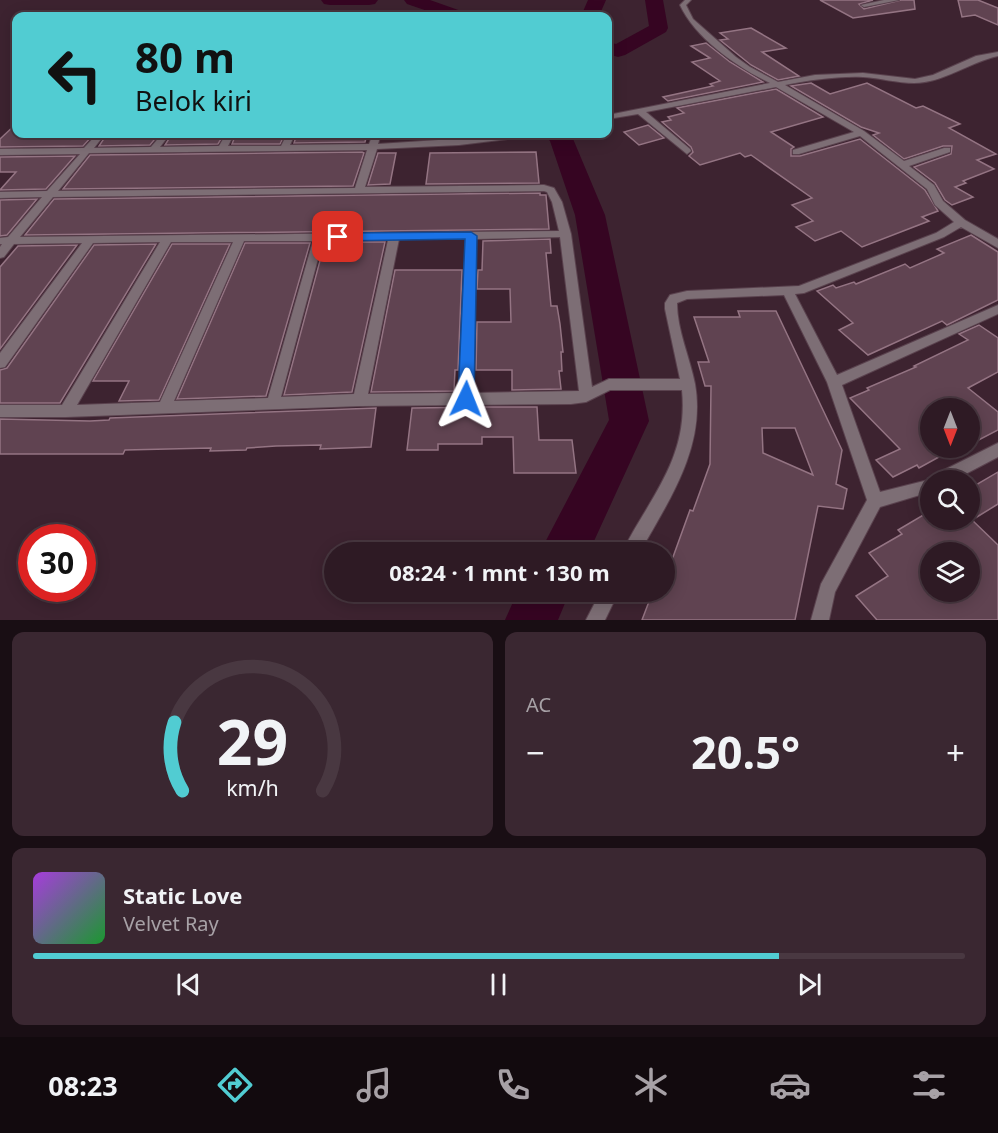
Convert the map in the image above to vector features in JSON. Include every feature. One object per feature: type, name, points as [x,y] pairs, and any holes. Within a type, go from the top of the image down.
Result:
[{"type":"street","points":[[688,0],[684,5],[684,10],[695,26],[747,69],[779,85],[861,134],[931,187],[939,203],[961,222],[998,243]]},
{"type":"street","points":[[864,5],[896,0]]},
{"type":"street","points":[[612,116],[779,85],[815,76],[842,74],[915,81],[935,77],[979,58],[998,54]]},
{"type":"street","points":[[641,112],[687,151]]},
{"type":"street","points":[[796,152],[861,134]]},
{"type":"street","points":[[0,254],[5,241],[97,138]]},
{"type":"street","points":[[153,151],[163,138]]},
{"type":"street","points":[[222,149],[228,138]]},
{"type":"street","points":[[284,148],[289,138]]},
{"type":"street","points":[[359,190],[375,138]]},
{"type":"street","points":[[0,152],[372,147],[491,138]]},
{"type":"street","points":[[902,165],[948,150]]},
{"type":"street","points":[[0,195],[544,188],[555,194],[566,234],[586,396]]},
{"type":"street","points":[[636,542],[671,477],[688,435],[691,410],[688,384],[671,309],[674,298],[687,295],[788,292],[821,284],[940,235],[961,222]]},
{"type":"street","points":[[5,241],[566,234]]},
{"type":"street","points":[[466,399],[471,236]]},
{"type":"street","points":[[273,403],[319,237]]},
{"type":"street","points":[[360,400],[394,237]]},
{"type":"street","points":[[165,406],[240,238]]},
{"type":"street","points":[[0,363],[90,240]]},
{"type":"street","points":[[66,411],[167,240]]},
{"type":"street","points":[[788,292],[834,382],[875,501]]},
{"type":"street","points":[[834,382],[998,309]]},
{"type":"street","points":[[0,411],[66,411],[360,400],[571,398],[586,396],[609,385],[688,384]]},
{"type":"street","points":[[959,470],[998,450]]},
{"type":"street","points":[[820,620],[827,590],[875,501],[920,488]]},
{"type":"street","points":[[596,620],[605,602]]},
{"type":"building","points":[[820,0],[873,0],[859,4],[864,9],[901,0],[914,0],[915,9],[853,18]]},
{"type":"building","points":[[958,0],[978,0],[998,8],[998,25],[975,15],[962,17]]},
{"type":"building","points":[[751,28],[786,48],[762,52],[799,76],[778,80],[751,65],[720,40],[728,39],[720,33]]},
{"type":"building","points":[[706,43],[730,62],[763,82],[668,101],[663,97],[713,86],[710,84],[720,81],[692,62],[710,58],[691,46]]},
{"type":"building","points":[[811,83],[830,94],[867,83],[916,108],[923,106],[960,124],[949,128],[996,154],[977,160],[994,169],[963,181],[966,183],[955,187],[973,197],[952,205],[945,200],[935,183],[914,167],[951,154],[952,146],[943,146],[904,159],[873,135],[879,133],[861,127],[791,86]]},
{"type":"building","points":[[776,89],[823,117],[771,132],[794,147],[791,149],[791,156],[800,156],[860,139],[925,190],[938,211],[922,217],[929,221],[862,247],[841,231],[815,241],[796,227],[813,221],[792,205],[812,198],[751,155],[745,157],[740,153],[700,165],[689,156],[693,152],[691,147],[662,122],[671,120],[668,117],[684,113],[677,108]]},
{"type":"building","points":[[648,125],[664,138],[639,145],[624,132]]},
{"type":"building","points":[[12,128],[12,138],[90,138],[83,146],[0,147],[0,139]]},
{"type":"building","points":[[104,138],[156,138],[150,145],[99,146]]},
{"type":"building","points":[[169,138],[222,138],[218,144],[165,145]]},
{"type":"building","points":[[234,138],[283,138],[280,144],[232,144]]},
{"type":"building","points":[[296,138],[366,138],[365,142],[294,143]]},
{"type":"building","points":[[536,152],[539,183],[426,184],[430,153]]},
{"type":"building","points":[[364,153],[353,186],[63,189],[90,155]]},
{"type":"building","points":[[378,153],[396,153],[390,184],[368,185]]},
{"type":"building","points":[[75,156],[46,189],[0,190],[16,172],[0,172],[0,157]]},
{"type":"building","points":[[540,193],[540,195],[546,195],[549,229],[25,235],[54,199]]},
{"type":"building","points":[[37,199],[7,235],[0,236],[0,200]]},
{"type":"building","points":[[971,235],[998,252],[998,300],[947,325],[942,321],[868,355],[839,330],[853,323],[817,291],[833,285],[836,288],[854,282],[856,284],[905,264],[910,268],[944,253],[937,249]]},
{"type":"building","points":[[550,239],[551,253],[546,253],[551,306],[557,306],[560,324],[563,352],[561,352],[562,371],[559,371],[561,389],[512,390],[512,370],[476,370],[477,322],[511,322],[510,289],[477,289],[478,270],[482,270],[483,241]]},
{"type":"building","points":[[325,242],[385,242],[352,392],[284,395]]},
{"type":"building","points":[[245,243],[310,243],[266,396],[177,399]]},
{"type":"building","points":[[156,244],[60,403],[0,403],[0,370],[7,368],[94,245]]},
{"type":"building","points":[[172,244],[230,244],[159,400],[119,401],[129,381],[93,381]]},
{"type":"building","points":[[77,245],[0,349],[0,267],[18,246]]},
{"type":"building","points":[[395,270],[462,270],[458,370],[455,370],[454,391],[371,392]]},
{"type":"building","points":[[738,311],[776,311],[842,450],[836,484],[847,489],[843,509],[818,506],[795,620],[642,620],[649,602],[675,602],[675,552],[710,464],[711,386],[705,386],[698,362],[709,362],[694,317],[740,317]],"holes":[[[762,428],[795,428],[813,475],[763,453]]]},
{"type":"building","points":[[979,325],[998,338],[998,372],[968,388],[998,412],[998,430],[980,439],[980,398],[920,398],[920,458],[937,458],[919,468],[917,465],[893,477],[876,460],[900,449],[850,398],[968,340],[959,334]]},
{"type":"building","points":[[537,407],[539,440],[572,440],[576,473],[514,473],[513,437],[482,437],[482,444],[438,444],[438,450],[407,450],[412,408]]},
{"type":"building","points":[[376,408],[371,447],[320,449],[321,445],[210,451],[211,448],[125,450],[123,454],[0,454],[0,419],[90,421],[109,420],[110,418]]},
{"type":"building","points":[[998,472],[998,504],[980,515],[980,483]]},
{"type":"building","points":[[920,517],[920,530],[980,530],[980,528],[998,545],[998,620],[877,620],[856,596],[888,576],[869,553],[902,534],[898,530]]},
{"type":"waterway","points":[[330,0],[369,0]]},
{"type":"waterway","points":[[413,0],[447,12]]},
{"type":"waterway","points":[[592,12],[597,0]]},
{"type":"waterway","points":[[612,49],[618,51],[659,28],[654,0]]},
{"type":"waterway","points":[[561,138],[590,215],[629,421],[569,542]]},
{"type":"waterway","points":[[531,620],[540,602]]},
{"type":"route","points":[[338,237],[471,236],[466,399]]}]
